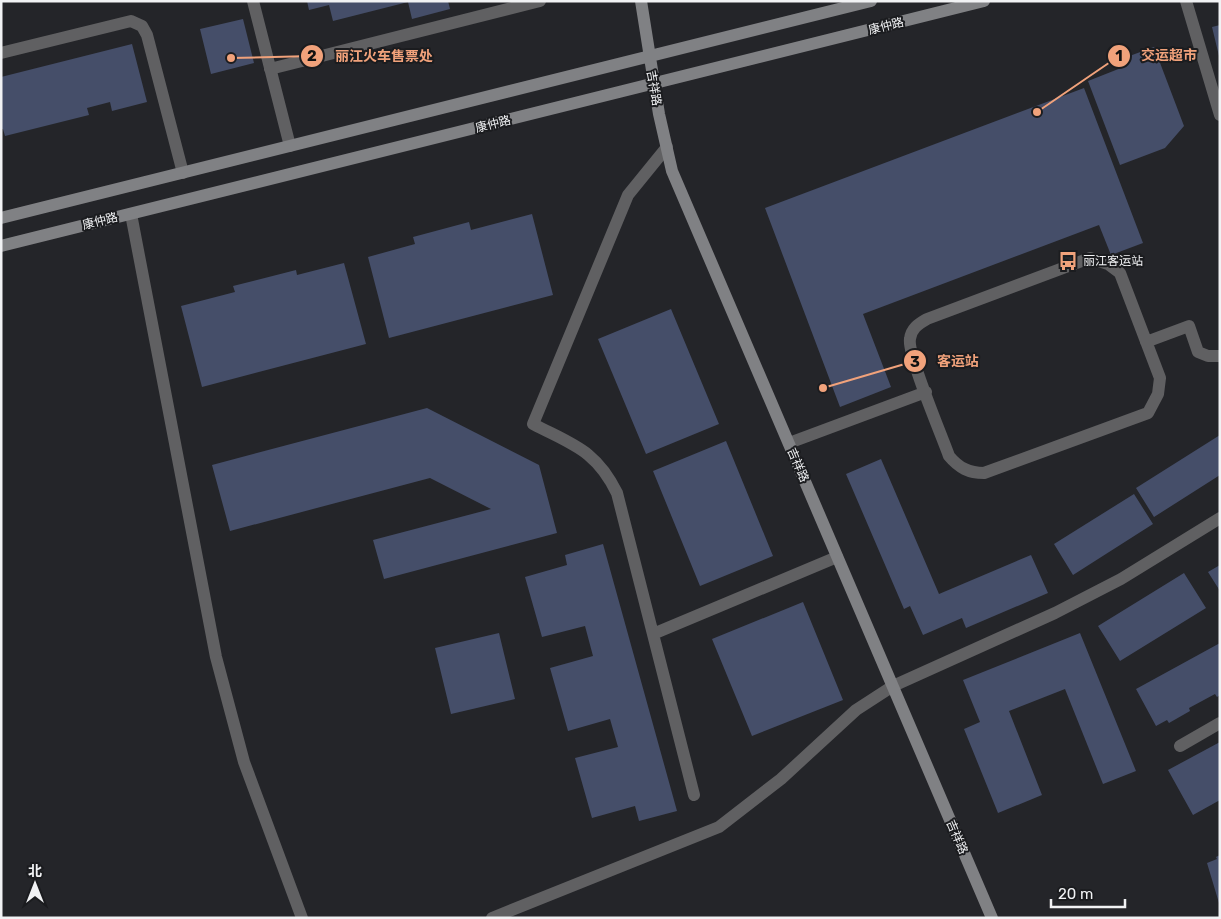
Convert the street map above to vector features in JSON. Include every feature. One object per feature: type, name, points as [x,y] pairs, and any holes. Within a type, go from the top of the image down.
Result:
[{"type":"main road","name":"吉祥路","points":[[640,1],[653,84],[672,171],[992,918]]},
{"type":"main road","points":[[1,218],[871,1]]},
{"type":"main road","name":"康仲路","points":[[1,246],[984,1]]},
{"type":"street","points":[[253,1],[290,146]]},
{"type":"street","points":[[270,69],[540,1]]},
{"type":"street","points":[[1186,1],[1220,115]]},
{"type":"street","points":[[1,53],[131,21],[142,26],[147,35],[183,173]]},
{"type":"street","points":[[667,147],[628,195],[533,424],[589,454],[611,482],[616,493],[694,795]]},
{"type":"street","points":[[131,214],[204,604],[220,675],[244,762],[302,918]]},
{"type":"street","points":[[1090,258],[1108,264],[1120,273],[1160,378],[1158,394],[1148,413],[984,473],[967,471],[959,467],[949,456],[926,392],[909,345],[911,333],[920,322],[1090,258]]},
{"type":"street","points":[[1146,342],[1189,326],[1198,352],[1208,356],[1220,356]]},
{"type":"street","points":[[789,443],[926,392]]},
{"type":"street","points":[[492,918],[719,826],[781,779],[856,710],[893,686],[1055,614],[1121,579],[1220,518]]},
{"type":"street","points":[[652,634],[838,557]]},
{"type":"street","points":[[1180,746],[1220,723]]},
{"type":"building","points":[[307,1],[448,1],[450,9],[412,19],[408,2],[333,21],[329,5],[309,10]]},
{"type":"building","points":[[243,19],[254,63],[211,74],[200,29]]},
{"type":"building","points":[[1220,25],[1220,56],[1219,56],[1212,27]]},
{"type":"building","points":[[132,44],[147,102],[112,111],[110,102],[87,108],[89,115],[5,136],[3,129],[1,129],[1,77]]},
{"type":"building","points":[[1154,47],[1184,126],[1165,148],[1120,165],[1088,81],[1126,66],[1124,58]]},
{"type":"building","points":[[1084,88],[1143,243],[1111,255],[1099,225],[863,314],[891,387],[840,407],[765,208]]},
{"type":"building","points":[[532,214],[553,295],[389,338],[368,257],[415,244],[413,237],[469,222],[471,230]]},
{"type":"building","points":[[344,263],[366,344],[202,387],[181,306],[235,292],[233,286],[296,270],[297,275]]},
{"type":"building","points":[[671,309],[719,424],[646,454],[598,339]]},
{"type":"building","points":[[427,408],[539,465],[557,533],[384,579],[373,540],[491,509],[430,478],[230,531],[212,465]]},
{"type":"building","points":[[1220,435],[1220,475],[1154,517],[1136,488]]},
{"type":"building","points":[[726,441],[773,556],[700,586],[653,471]]},
{"type":"building","points":[[881,459],[939,594],[1031,555],[1048,593],[966,628],[962,618],[923,635],[910,606],[904,609],[846,474]]},
{"type":"building","points":[[1134,494],[1153,524],[1073,575],[1054,544]]},
{"type":"building","points":[[603,544],[677,811],[639,821],[635,806],[592,818],[575,758],[618,747],[610,719],[568,731],[550,668],[593,656],[585,626],[542,637],[525,577],[567,565],[565,555]]},
{"type":"building","points":[[1220,565],[1220,591],[1208,572]]},
{"type":"building","points":[[1184,573],[1206,608],[1120,661],[1098,626]]},
{"type":"building","points":[[803,602],[843,700],[752,736],[712,639]]},
{"type":"building","points":[[499,633],[515,699],[451,714],[435,648]]},
{"type":"building","points":[[1080,633],[1136,771],[1103,784],[1065,689],[1009,711],[1042,795],[998,813],[964,729],[980,722],[963,680]]},
{"type":"building","points":[[1220,643],[1220,695],[1217,697],[1215,694],[1189,708],[1190,711],[1169,723],[1167,720],[1156,726],[1136,689]]},
{"type":"building","points":[[1220,742],[1220,800],[1193,815],[1168,770]]},
{"type":"building","points":[[1220,855],[1219,903],[1207,863],[1217,859],[1216,857]]},
{"type":"place","name":"丽江火车售票处","points":[[231,58]]},
{"type":"place","name":"交运超市","points":[[1037,112]]},
{"type":"place","name":"丽江客运站","points":[[1068,261]]},
{"type":"place","name":"客运站","points":[[823,388]]}]
